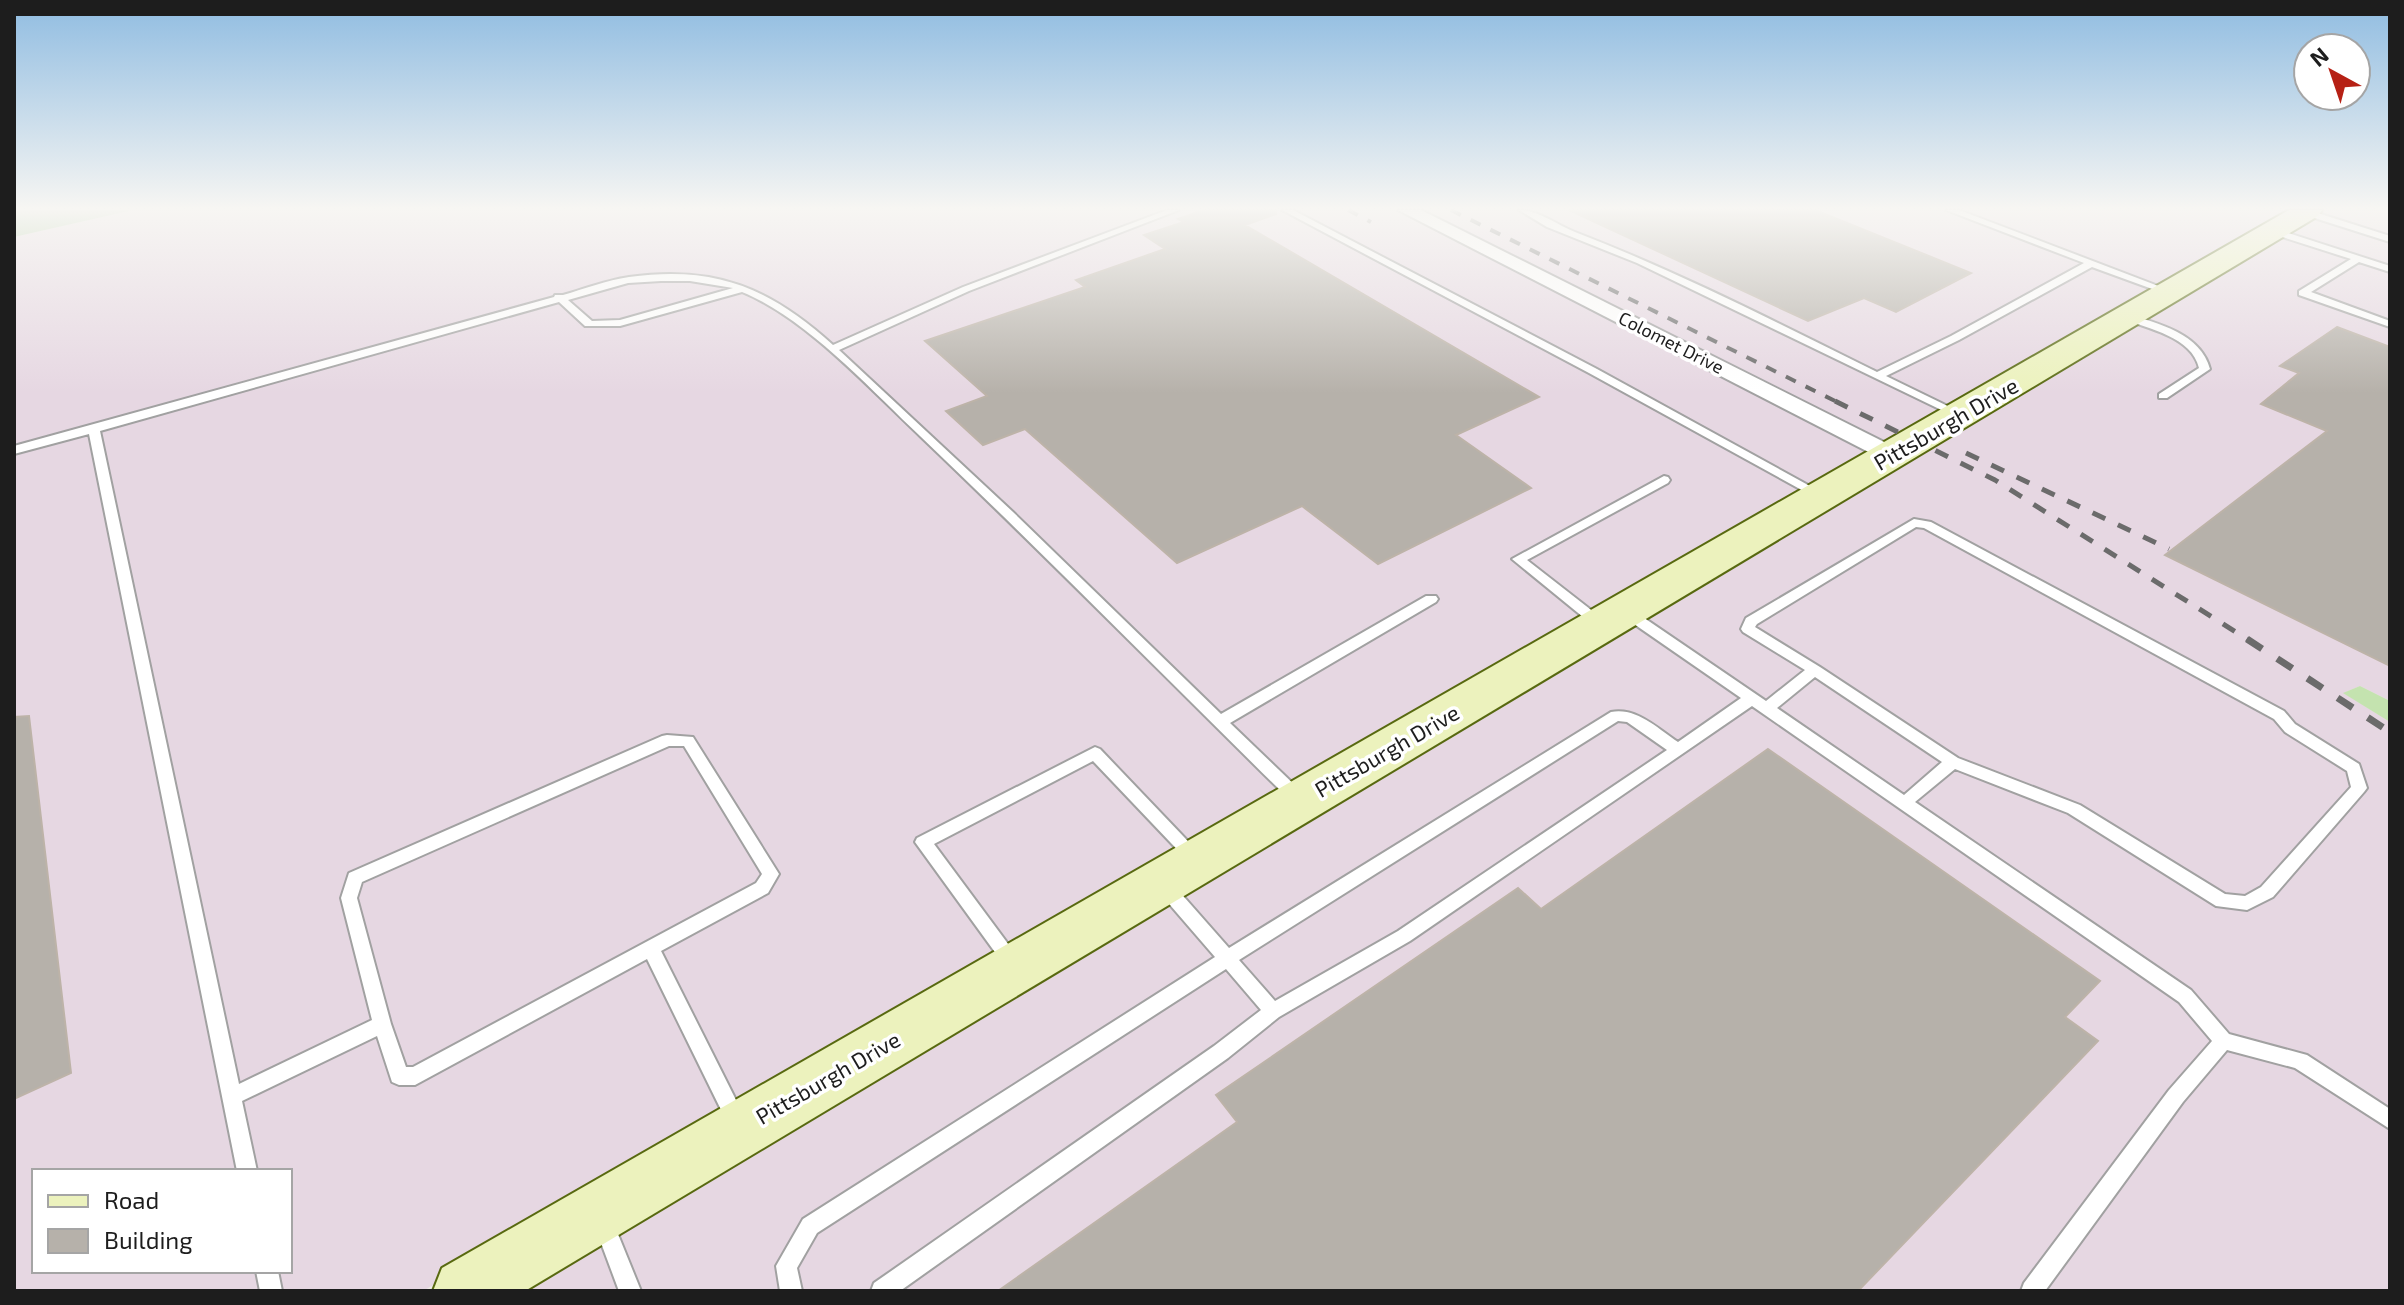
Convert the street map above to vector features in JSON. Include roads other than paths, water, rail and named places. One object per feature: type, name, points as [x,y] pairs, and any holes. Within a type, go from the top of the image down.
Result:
[{"type":"street","name":"Colomet Drive","points":[[1528,271],[1892,455]]},
{"type":"street","name":"Pittsburgh Drive","points":[[465,1291],[2205,271]]},
{"type":"lane","points":[[832,349],[1014,271]]},
{"type":"lane","points":[[1402,271],[1822,496]]},
{"type":"lane","points":[[1661,271],[1960,416]]},
{"type":"lane","points":[[1877,376],[1955,338],[2078,271]]},
{"type":"lane","points":[[2113,271],[2169,292]]},
{"type":"lane","points":[[2339,271],[2303,293],[2390,324]]},
{"type":"lane","points":[[14,450],[628,280],[682,275],[718,280],[757,292],[802,320],[954,459],[1301,801]]},
{"type":"lane","points":[[559,297],[589,324],[620,323],[745,288]]},
{"type":"lane","points":[[2127,317],[2195,348],[2205,359],[2205,369],[2163,396]]},
{"type":"lane","points":[[94,429],[247,1169]]},
{"type":"lane","points":[[1664,480],[1518,559],[1760,703],[2185,996],[2223,1041],[2300,1061],[2390,1120]]},
{"type":"lane","points":[[1914,523],[1927,525],[2279,715],[2290,728],[2354,768],[2359,788],[2267,892],[2247,903],[2222,901],[2074,809],[1953,762],[1748,629],[1751,621],[1914,523]]},
{"type":"lane","points":[[1219,722],[1431,599]]},
{"type":"lane","points":[[882,1291],[1221,1052],[1273,1011],[1404,936],[1678,750],[1815,670]]},
{"type":"lane","points":[[791,1291],[786,1266],[810,1226],[1225,960],[1616,716],[1630,717],[1678,750]]},
{"type":"lane","points":[[667,740],[688,741],[771,874],[762,888],[415,1076],[399,1076],[382,1024],[349,898],[355,878],[667,740]]},
{"type":"lane","points":[[1016,968],[923,842],[1095,753],[1180,872],[1225,960],[1273,1011]]},
{"type":"lane","points":[[1904,803],[1953,762]]},
{"type":"lane","points":[[651,948],[740,1130]]},
{"type":"lane","points":[[231,1097],[382,1024]]},
{"type":"lane","points":[[2032,1291],[2176,1096],[2223,1041]]},
{"type":"lane","points":[[600,1212],[630,1291]]},
{"type":"railway","points":[[1573,271],[1839,403]]},
{"type":"railway","points":[[1835,401],[1995,480],[2250,641]]},
{"type":"railway","points":[[1966,453],[2169,549]]},
{"type":"railway","points":[[2247,639],[2390,732]]}]
